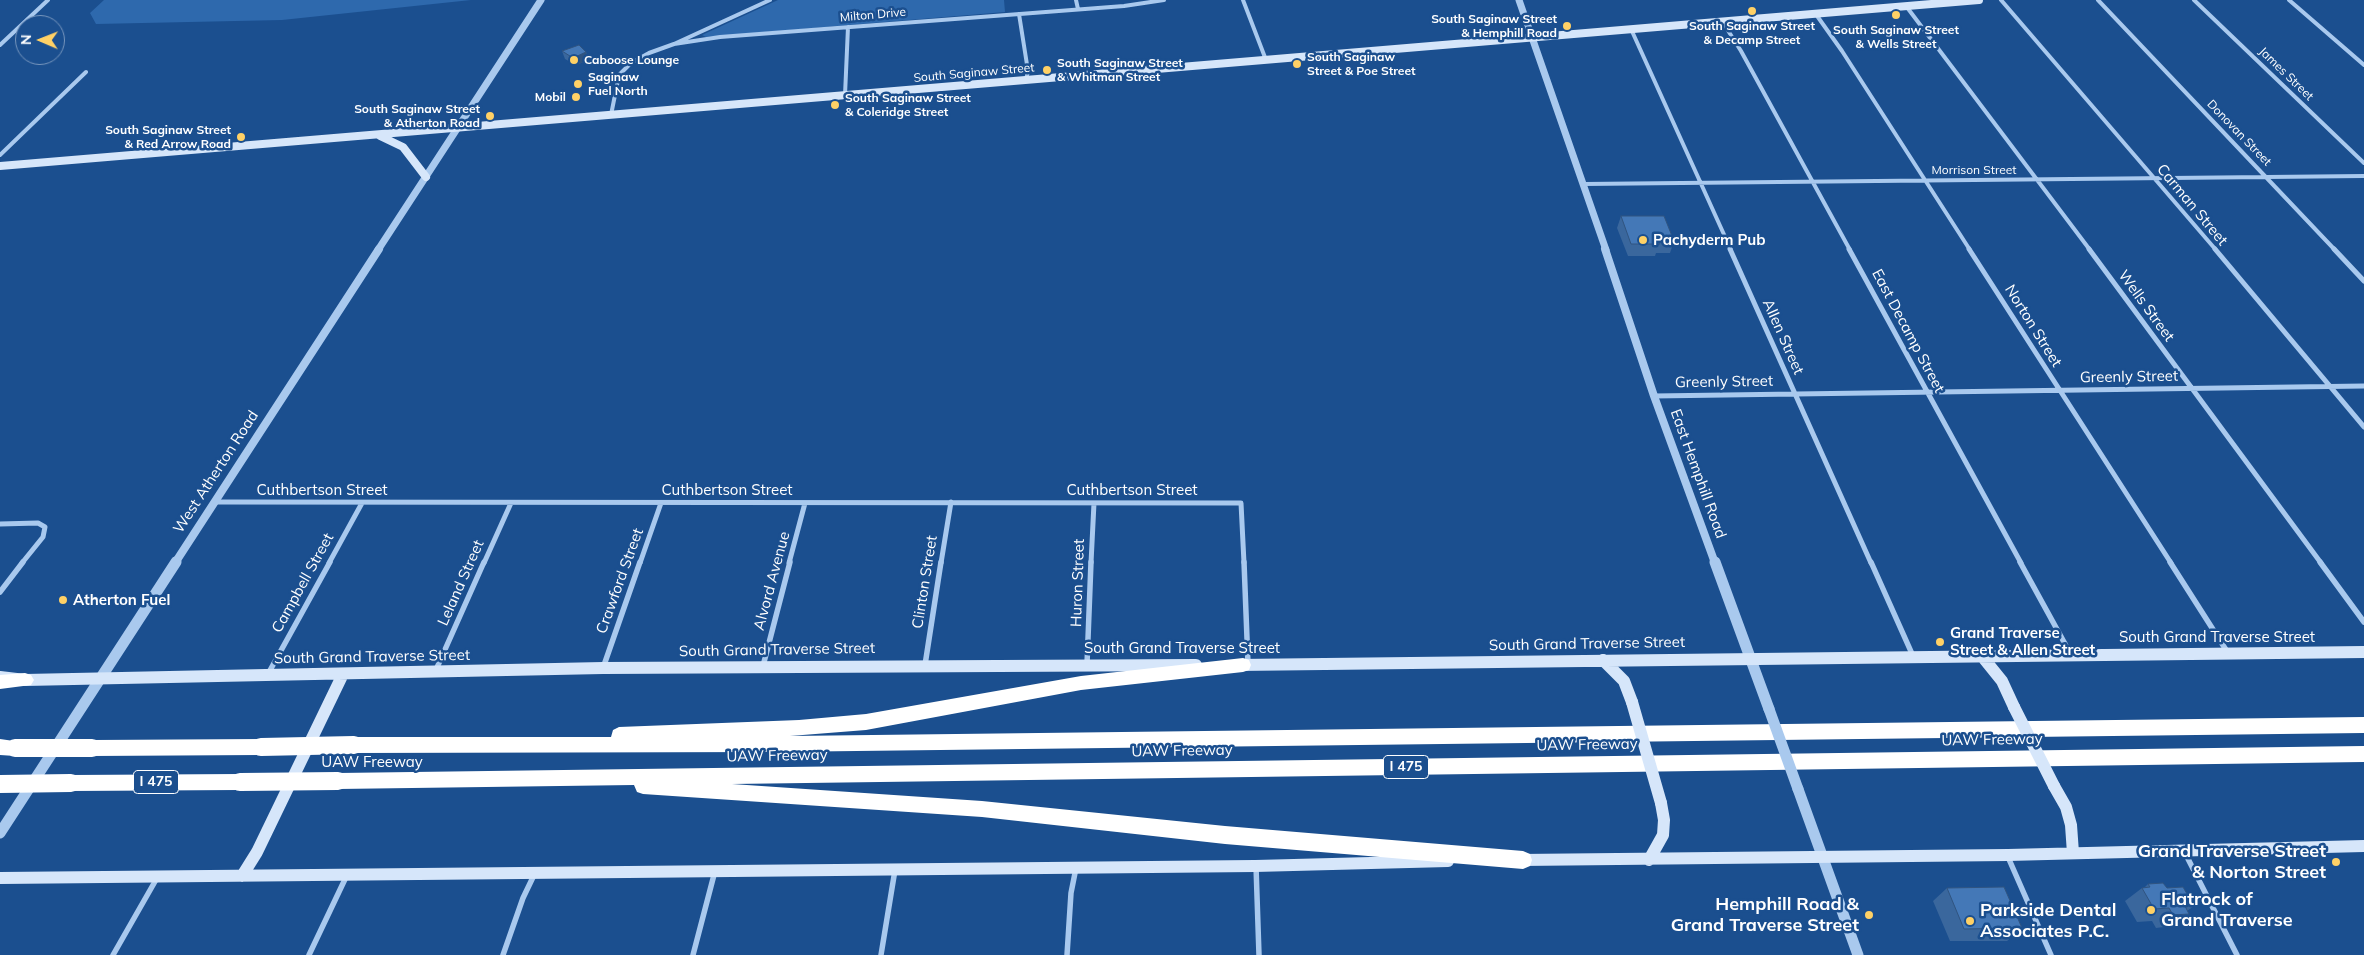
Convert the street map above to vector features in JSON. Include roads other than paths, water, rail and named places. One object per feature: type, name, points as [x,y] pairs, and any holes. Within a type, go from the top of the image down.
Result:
[{"type":"highway","points":[[478,745],[644,734],[823,726],[888,718],[1081,683],[1245,665]]},
{"type":"highway","points":[[0,682],[25,680]]},
{"type":"highway","name":"UAW Freeway","points":[[7,748],[773,744],[2364,725]]},
{"type":"highway","name":"UAW Freeway","points":[[0,784],[447,780],[2364,754]]},
{"type":"highway","points":[[447,780],[657,787],[918,804],[1249,837],[1524,860]]},
{"type":"main road","name":"South Saginaw Street","points":[[0,166],[1979,0]]},
{"type":"main road","points":[[376,134],[400,144],[426,177]]},
{"type":"main road","name":"South Grand Traverse Street","points":[[0,677],[25,680],[763,666],[1245,665],[2364,652]]},
{"type":"main road","points":[[1981,655],[2002,681],[2066,808],[2071,825],[2073,853]]},
{"type":"main road","points":[[1603,660],[1624,681],[1632,702],[1661,804],[1664,820],[1663,835],[1649,860]]},
{"type":"main road","points":[[242,876],[257,852],[343,674]]},
{"type":"main road","points":[[0,878],[1256,866],[1524,860],[1823,858],[2362,848]]},
{"type":"street","points":[[0,45],[48,0]]},
{"type":"street","points":[[458,127],[541,0]]},
{"type":"street","points":[[611,115],[619,75],[631,63],[770,0]]},
{"type":"street","points":[[1076,0],[1078,9]]},
{"type":"street","name":"Milton Drive","points":[[674,44],[720,37],[1019,14],[1164,0]]},
{"type":"street","points":[[1243,0],[1266,60]]},
{"type":"street","name":"East Hemphill Road","points":[[1519,0],[1584,184],[1654,396],[1752,658],[1858,955]]},
{"type":"street","name":"Carman Street","points":[[2001,0],[2364,427]]},
{"type":"street","name":"Donovan Street","points":[[2098,0],[2364,281]]},
{"type":"street","name":"James Street","points":[[2194,0],[2364,162]]},
{"type":"street","points":[[2290,0],[2364,65]]},
{"type":"street","name":"Wells Street","points":[[1906,6],[2038,180],[2364,622]]},
{"type":"street","name":"Norton Street","points":[[1815,13],[1842,51],[2058,390],[2229,653]]},
{"type":"street","points":[[1019,14],[1028,71],[1026,80]]},
{"type":"street","name":"East Decamp Street","points":[[1722,21],[1741,51],[2070,654]]},
{"type":"street","points":[[845,95],[848,27]]},
{"type":"street","name":"Allen Street","points":[[1631,29],[1913,656]]},
{"type":"street","points":[[0,155],[86,72]]},
{"type":"street","name":"West Atherton Road","points":[[0,832],[458,127]]},
{"type":"street","name":"Morrison Street","points":[[1584,184],[2364,176]]},
{"type":"street","name":"Greenly Street","points":[[1654,396],[2364,386]]},
{"type":"street","name":"Cuthbertson Street","points":[[214,502],[1240,503],[1245,665]]},
{"type":"street","name":"Clinton Street","points":[[925,665],[950,502]]},
{"type":"street","name":"Campbell Street","points":[[267,676],[362,503]]},
{"type":"street","name":"Leland Street","points":[[435,672],[511,503]]},
{"type":"street","name":"Crawford Street","points":[[603,668],[662,503]]},
{"type":"street","name":"Alvord Avenue","points":[[763,666],[805,503]]},
{"type":"street","name":"Huron Street","points":[[1087,664],[1094,503]]},
{"type":"street","points":[[0,524],[38,523],[45,527],[43,537],[0,592]]},
{"type":"street","points":[[2183,850],[2237,955]]},
{"type":"street","points":[[2008,855],[2051,955]]},
{"type":"street","points":[[1256,866],[1259,955]]},
{"type":"street","points":[[1068,955],[1071,893],[1076,868]]},
{"type":"street","points":[[881,955],[895,870]]},
{"type":"street","points":[[693,955],[715,871]]},
{"type":"street","points":[[503,955],[523,898],[535,872]]},
{"type":"street","points":[[309,955],[347,874]]},
{"type":"street","points":[[113,955],[158,875]]},
{"type":"place","name":"South Saginaw Street & Decamp Street","points":[[1752,11]]},
{"type":"place","name":"South Saginaw Street & Wells Street","points":[[1896,15]]},
{"type":"place","name":"South Saginaw Street & Hemphill Road","points":[[1567,26]]},
{"type":"place","name":"Caboose Lounge","points":[[574,60]]},
{"type":"place","name":"South Saginaw Street & Poe Street","points":[[1297,64]]},
{"type":"place","name":"South Saginaw Street & Whitman Street","points":[[1047,70]]},
{"type":"place","name":"Saginaw Fuel North","points":[[578,84]]},
{"type":"place","name":"Mobil","points":[[576,97]]},
{"type":"place","name":"South Saginaw Street & Coleridge Street","points":[[835,105]]},
{"type":"place","name":"South Saginaw Street & Atherton Road","points":[[490,116]]},
{"type":"place","name":"South Saginaw Street & Red Arrow Road","points":[[241,137]]},
{"type":"place","name":"Pachyderm Pub","points":[[1643,240]]},
{"type":"place","name":"Atherton Fuel","points":[[63,600]]},
{"type":"place","name":"Grand Traverse Street & Allen Street","points":[[1940,642]]},
{"type":"place","name":"Grand Traverse Street & Norton Street","points":[[2336,862]]},
{"type":"place","name":"Flatrock of Grand Traverse","points":[[2151,910]]},
{"type":"place","name":"Hemphill Road & Grand Traverse Street","points":[[1869,915]]},
{"type":"place","name":"Parkside Dental Associates P.C.","points":[[1970,921]]}]
